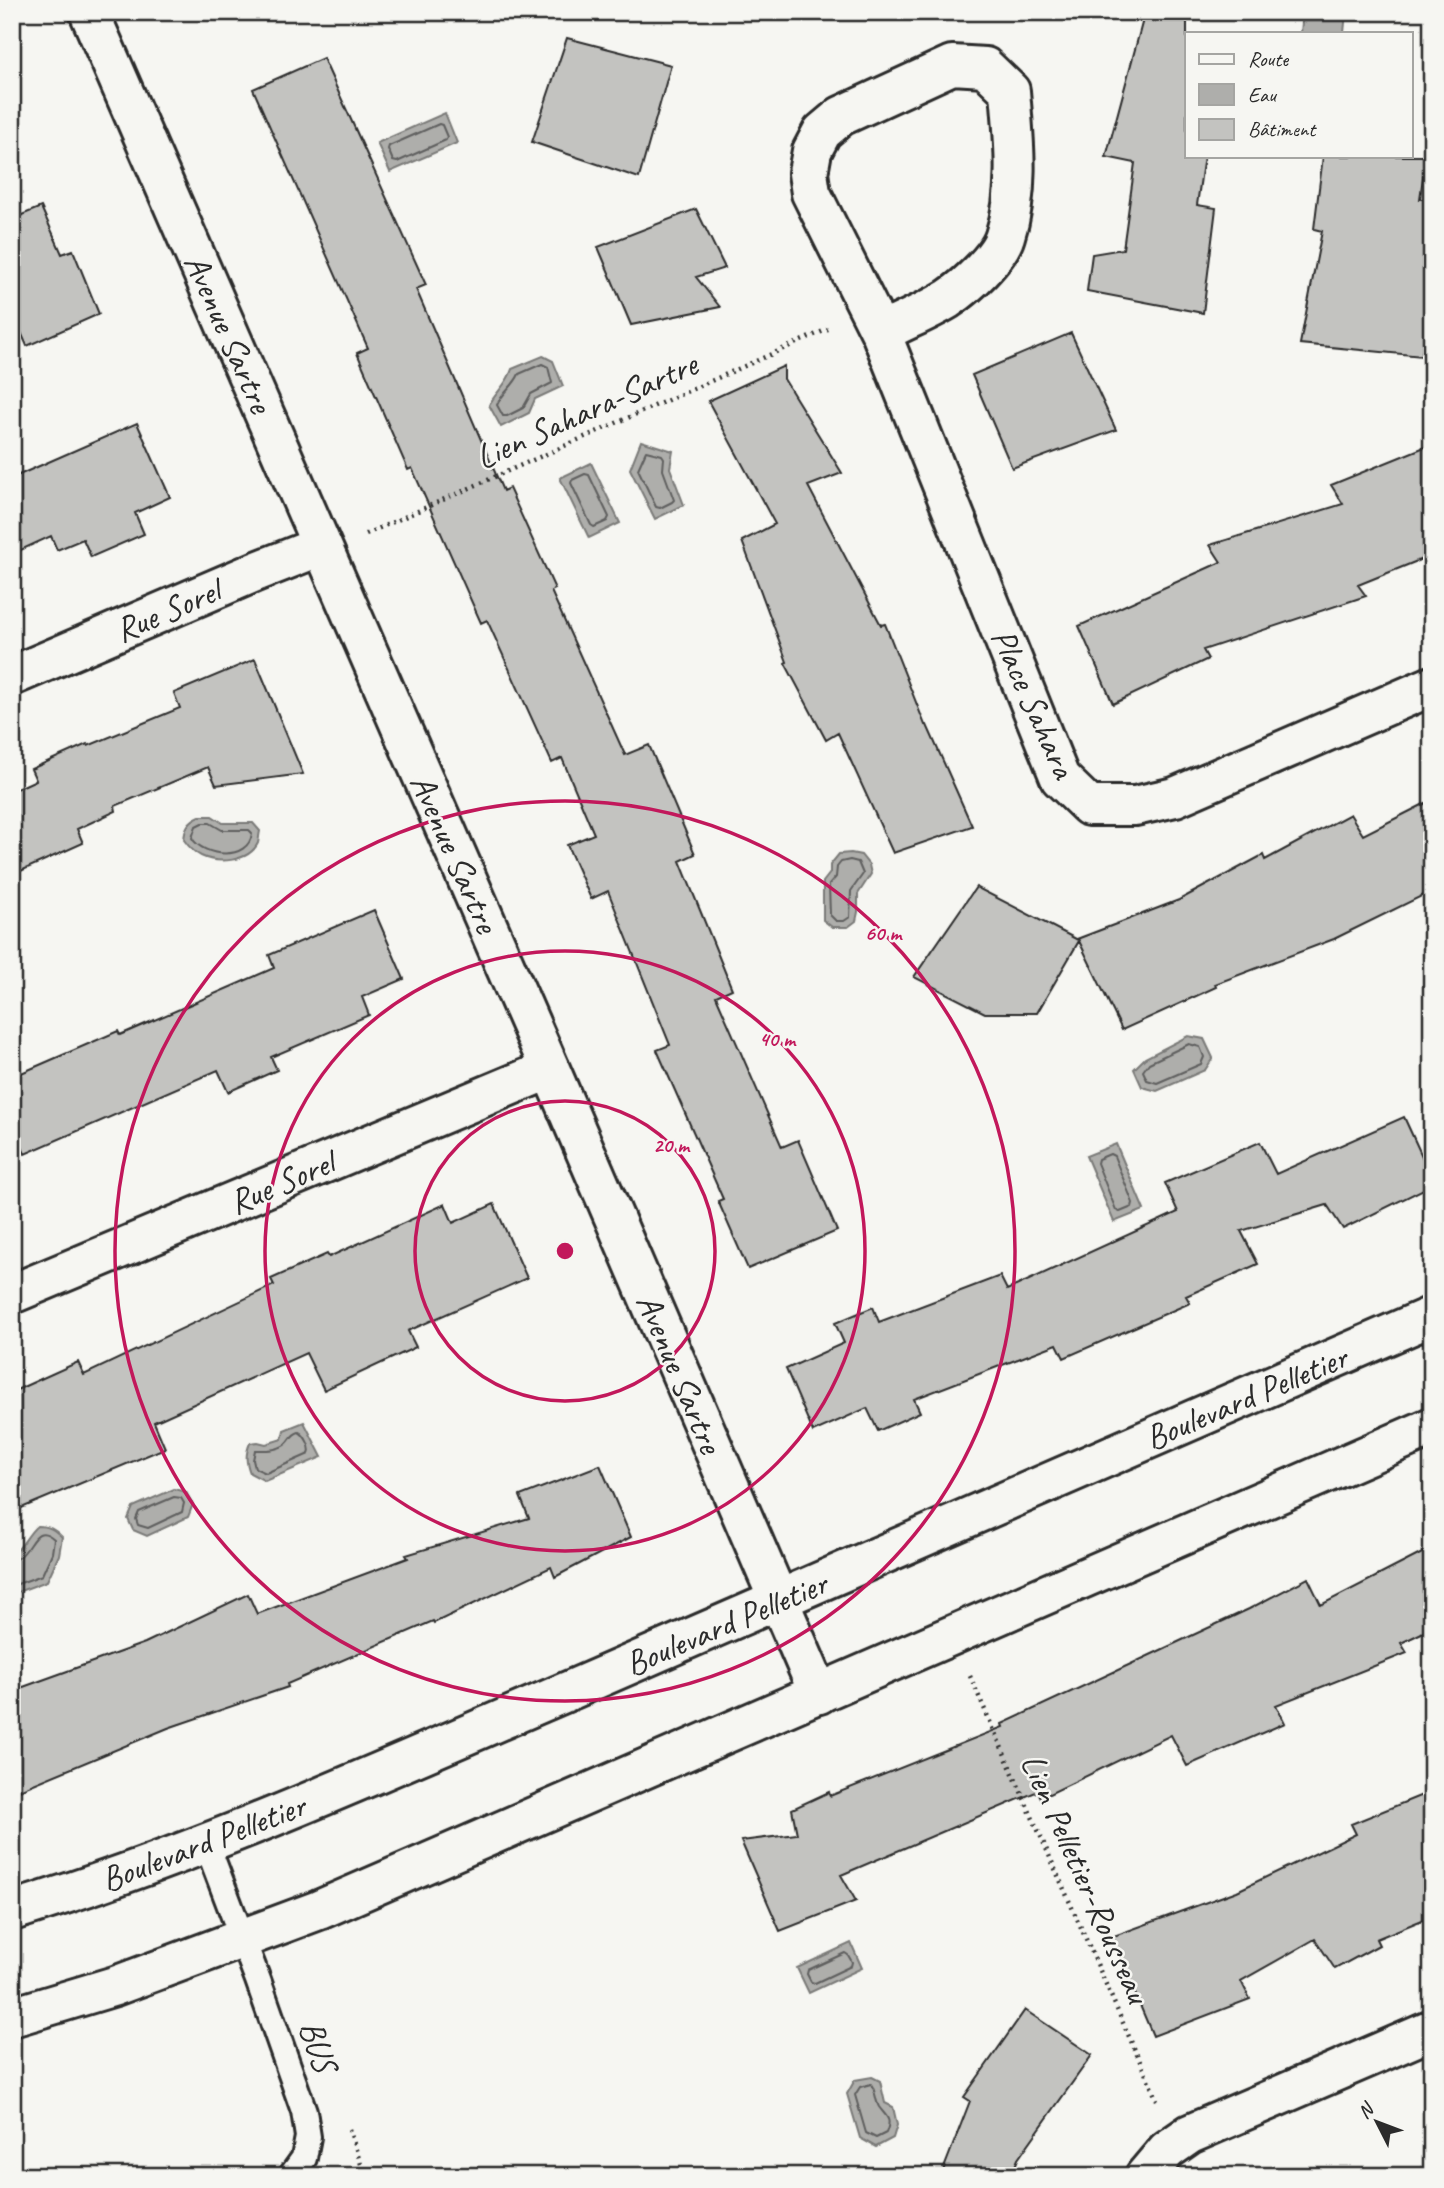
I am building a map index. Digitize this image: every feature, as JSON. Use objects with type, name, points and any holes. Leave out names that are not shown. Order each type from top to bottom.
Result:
[{"type":"street","name":"Avenue Sartre","points":[[89,12],[550,1069],[818,1694]]},
{"type":"street","name":"Place Sahara","points":[[875,322],[948,299],[980,273],[1005,238],[1014,188],[1014,137],[1010,91],[985,67],[952,65],[841,116],[822,132],[811,151],[808,173],[811,193],[875,322],[1060,778],[1089,806],[1135,806],[1175,797],[1432,686]]},
{"type":"street","name":"Rue Sorel","points":[[12,676],[321,546]]},
{"type":"street","name":"Rue Sorel","points":[[12,1294],[550,1069]]},
{"type":"street","name":"Boulevard Pelletier","points":[[12,1911],[78,1891],[207,1844],[778,1601],[1432,1316]]},
{"type":"street","points":[[12,2017],[115,1986],[319,1910],[1432,1427]]},
{"type":"street","points":[[1145,2176],[1167,2151],[1190,2134],[1432,2031]]},
{"type":"lane","name":"BUS","points":[[207,1844],[304,2111],[308,2137],[304,2158],[290,2176]]},
{"type":"path","name":"Lien Sahara-Sartre","points":[[321,546],[370,533],[875,322]]},
{"type":"path","name":"Lien Pelletier-Rousseau","points":[[965,1666],[1162,2111]]},
{"type":"water","points":[[1303,12],[1346,12],[1344,32],[1301,32]]},
{"type":"water","points":[[445,113],[457,143],[390,172],[377,143]]},
{"type":"water","points":[[543,356],[553,361],[563,386],[535,399],[529,413],[501,427],[489,405],[512,369]]},
{"type":"water","points":[[641,441],[673,451],[670,468],[684,505],[655,519],[630,469]]},
{"type":"water","points":[[591,463],[620,523],[589,538],[560,478]]},
{"type":"water","points":[[200,816],[212,816],[223,823],[253,823],[260,831],[258,843],[248,854],[232,860],[201,856],[184,840],[188,825]]},
{"type":"water","points":[[839,854],[861,855],[869,865],[871,874],[858,894],[856,921],[848,927],[832,927],[823,920],[823,882],[830,873],[830,865]]},
{"type":"water","points":[[1188,1036],[1204,1039],[1213,1058],[1205,1070],[1157,1091],[1142,1087],[1134,1069],[1145,1058]]},
{"type":"water","points":[[1116,1144],[1144,1210],[1114,1222],[1086,1156]]},
{"type":"water","points":[[304,1422],[322,1457],[265,1481],[250,1473],[247,1451],[250,1443],[266,1444],[282,1439],[284,1430]]},
{"type":"water","points":[[174,1489],[186,1492],[193,1504],[188,1517],[147,1536],[133,1530],[128,1519],[133,1507]]},
{"type":"water","points":[[37,1526],[51,1528],[62,1537],[59,1555],[47,1581],[12,1594],[12,1554]]},
{"type":"water","points":[[851,1943],[862,1968],[809,1993],[797,1968]]},
{"type":"water","points":[[872,2077],[880,2081],[885,2103],[893,2107],[897,2125],[893,2138],[876,2147],[860,2138],[847,2094],[855,2080]]},
{"type":"building","points":[[1145,12],[1187,12],[1185,158],[1204,158],[1197,205],[1216,208],[1203,313],[1087,291],[1092,254],[1123,249],[1135,163],[1106,157]]},
{"type":"building","points":[[567,38],[671,65],[639,178],[532,142]]},
{"type":"building","points":[[323,58],[426,285],[416,289],[503,491],[509,488],[555,589],[551,591],[625,755],[649,745],[695,854],[680,861],[732,989],[716,996],[782,1147],[798,1140],[837,1231],[748,1269],[718,1201],[723,1199],[657,1050],[670,1045],[608,891],[591,899],[567,845],[594,834],[562,758],[552,763],[487,620],[481,623],[412,468],[408,470],[357,353],[368,348],[253,89]]},
{"type":"building","points":[[1426,156],[1420,199],[1432,199],[1432,294],[1422,356],[1300,344],[1322,231],[1314,229],[1323,158]]},
{"type":"building","points":[[41,207],[62,254],[73,250],[99,314],[27,346],[12,312],[12,219]]},
{"type":"building","points":[[696,209],[725,268],[696,277],[720,307],[631,325],[598,247]]},
{"type":"building","points":[[1071,333],[1116,430],[1012,468],[972,375]]},
{"type":"building","points":[[784,366],[784,379],[842,473],[808,486],[881,625],[885,624],[925,725],[972,826],[893,853],[838,733],[826,740],[785,663],[787,662],[742,541],[775,524],[708,401]]},
{"type":"building","points":[[137,423],[170,497],[135,513],[144,534],[91,557],[83,539],[57,550],[51,536],[12,554],[12,478]]},
{"type":"building","points":[[1432,444],[1432,555],[1358,585],[1366,596],[1203,650],[1208,659],[1113,704],[1079,626],[1221,562],[1210,545],[1343,504],[1331,485]]},
{"type":"building","points":[[255,659],[303,774],[216,785],[208,767],[115,806],[116,811],[77,829],[83,843],[12,875],[12,791],[36,780],[31,769],[180,708],[174,693]]},
{"type":"building","points":[[1432,800],[1432,891],[1334,939],[1215,984],[1216,987],[1122,1030],[1079,941],[1037,1013],[985,1013],[914,977],[976,887],[1078,940],[1179,900],[1263,855],[1265,860],[1350,814],[1363,835]]},
{"type":"building","points":[[374,910],[404,979],[362,997],[369,1015],[271,1057],[277,1070],[228,1092],[218,1070],[25,1154],[12,1125],[12,1077],[118,1031],[120,1035],[274,968],[269,955]]},
{"type":"building","points":[[1404,1117],[1432,1178],[1432,1185],[1343,1229],[1327,1205],[1241,1231],[1258,1264],[1186,1296],[1190,1303],[1064,1358],[1057,1344],[914,1399],[920,1412],[878,1431],[867,1408],[813,1432],[786,1369],[844,1343],[835,1323],[873,1307],[879,1322],[1000,1276],[1007,1290],[1178,1212],[1165,1183],[1260,1142],[1276,1174]]},
{"type":"building","points":[[445,1204],[453,1223],[494,1204],[527,1278],[408,1331],[416,1347],[324,1390],[306,1353],[154,1422],[165,1448],[12,1512],[12,1392],[78,1362],[84,1375],[274,1285],[271,1279],[327,1254],[329,1257]]},
{"type":"building","points":[[600,1465],[631,1537],[555,1577],[551,1567],[434,1623],[433,1621],[287,1684],[288,1687],[168,1728],[12,1793],[12,1691],[145,1643],[248,1594],[257,1614],[408,1558],[406,1555],[529,1518],[520,1496]]},
{"type":"building","points":[[1432,1548],[1432,1628],[1401,1643],[1407,1653],[1276,1705],[1285,1723],[1187,1766],[1171,1735],[1041,1798],[1038,1791],[841,1875],[856,1901],[780,1931],[741,1841],[797,1834],[792,1809],[829,1792],[830,1796],[1003,1727],[1002,1724],[1249,1609],[1308,1578],[1321,1605]]},
{"type":"building","points":[[1432,1791],[1432,1916],[1376,1939],[1379,1945],[1335,1969],[1315,1939],[1241,1981],[1250,1999],[1153,2036],[1111,1937],[1237,1891],[1356,1834],[1351,1824]]},
{"type":"building","points":[[1025,2010],[1092,2055],[1018,2159],[1011,2176],[941,2176],[970,2101],[964,2097]]}]
